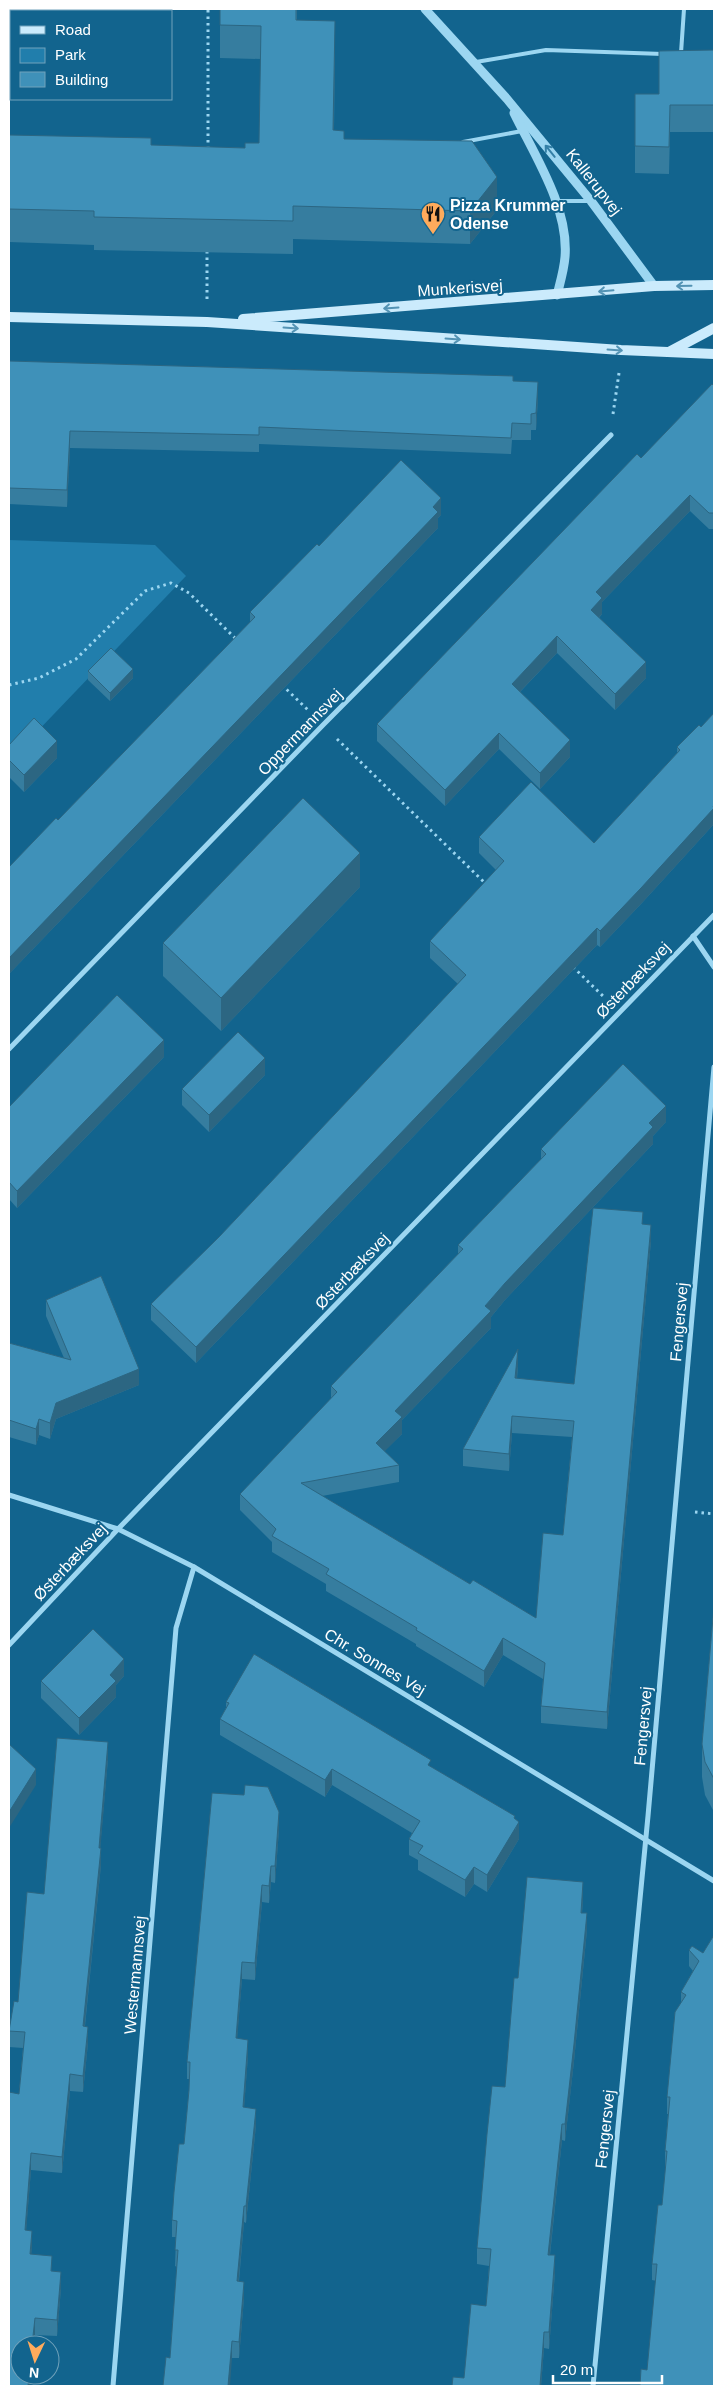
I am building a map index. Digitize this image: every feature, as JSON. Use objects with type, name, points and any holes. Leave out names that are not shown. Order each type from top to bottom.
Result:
[{"type":"main road","name":"Munkerisvej","points":[[207,322],[654,286],[714,285]]},
{"type":"main road","name":"Munkerisvej","points":[[9,317],[207,322],[622,350],[714,354]]},
{"type":"main road","points":[[668,352],[714,328]]},
{"type":"street","name":"Kallerupvej","points":[[425,9],[507,99],[591,201],[654,286]]},
{"type":"street","name":"Kallerupvej","points":[[507,99],[556,201],[564,227],[565,257],[557,295]]},
{"type":"street","name":"Oppermannsvej","points":[[9,1049],[323,726],[611,435]]},
{"type":"street","name":"Østerbæksvej","points":[[9,1645],[118,1529],[714,915]]},
{"type":"street","points":[[693,936],[714,967]]},
{"type":"street","name":"Fengersvej","points":[[593,2386],[712,1114],[714,1067]]},
{"type":"street","name":"Chr. Sonnes Vej","points":[[9,1495],[118,1529],[194,1568],[714,1881]]},
{"type":"street","name":"Westermannsvej","points":[[113,2386],[176,1628],[194,1568]]},
{"type":"lane","points":[[474,62],[546,50],[681,54],[684,9]]},
{"type":"lane","points":[[456,143],[522,131]]},
{"type":"lane","points":[[556,201],[591,201]]},
{"type":"path","points":[[208,9],[208,156]]},
{"type":"path","points":[[207,322],[208,244]]},
{"type":"path","points":[[611,435],[622,350]]},
{"type":"path","points":[[9,685],[39,678],[76,659],[146,591],[171,583],[190,593],[239,642]]},
{"type":"path","points":[[281,684],[494,892]]},
{"type":"path","points":[[571,965],[619,1012]]},
{"type":"green space","points":[[9,540],[155,545],[186,576],[9,761]]},
{"type":"building","points":[[220,9],[296,9],[296,20],[335,21],[333,130],[344,131],[344,139],[472,141],[497,177],[470,211],[293,206],[293,221],[94,217],[94,211],[9,209],[9,135],[151,138],[151,145],[245,148],[245,143],[259,143],[261,26],[220,25]]},
{"type":"building","points":[[714,50],[714,105],[670,105],[669,147],[635,146],[635,94],[659,94],[659,51]]},
{"type":"building","points":[[9,361],[513,376],[513,381],[538,382],[536,413],[531,414],[531,424],[512,423],[511,438],[259,427],[259,435],[70,431],[67,490],[9,488]]},
{"type":"building","points":[[712,384],[714,386],[714,513],[709,513],[690,495],[596,592],[602,598],[591,610],[646,662],[615,694],[557,636],[512,684],[570,740],[540,773],[499,733],[445,790],[377,724],[637,454],[641,458]]},
{"type":"building","points":[[401,460],[441,498],[433,507],[438,512],[9,958],[9,867],[56,818],[58,820],[255,617],[250,612],[317,544],[319,546]]},
{"type":"building","points":[[111,648],[133,669],[110,693],[88,671]]},
{"type":"building","points":[[714,713],[714,808],[600,931],[597,928],[196,1347],[151,1304],[219,1237],[466,975],[430,941],[504,861],[479,837],[531,782],[594,843],[680,750],[677,747],[699,725],[701,727]]},
{"type":"building","points":[[34,718],[57,741],[24,775],[9,760],[9,745]]},
{"type":"building","points":[[303,798],[360,853],[221,998],[163,943]]},
{"type":"building","points":[[117,995],[164,1040],[17,1191],[9,1182],[9,1107]]},
{"type":"building","points":[[238,1032],[265,1058],[209,1115],[182,1089]]},
{"type":"building","points":[[623,1064],[666,1106],[649,1123],[653,1127],[485,1306],[491,1311],[395,1411],[402,1417],[376,1443],[399,1465],[301,1483],[470,1584],[473,1580],[536,1618],[543,1533],[563,1535],[574,1421],[512,1416],[509,1454],[463,1449],[518,1349],[515,1378],[574,1384],[593,1208],[643,1212],[642,1224],[651,1225],[607,1712],[541,1706],[545,1663],[503,1638],[484,1671],[416,1630],[417,1628],[326,1574],[329,1569],[272,1536],[276,1529],[240,1494],[337,1392],[331,1386],[463,1249],[458,1245],[546,1154],[541,1149]]},
{"type":"building","points":[[101,1276],[139,1369],[56,1403],[50,1423],[39,1419],[36,1429],[9,1420],[9,1343],[71,1360],[46,1300]]},
{"type":"building","points":[[714,1606],[714,1779],[705,1762],[702,1744]]},
{"type":"building","points":[[93,1629],[124,1659],[110,1675],[116,1681],[79,1718],[41,1681]]},
{"type":"building","points":[[254,1654],[431,1760],[428,1765],[515,1816],[514,1818],[519,1822],[487,1875],[474,1867],[465,1880],[418,1853],[423,1846],[409,1839],[420,1821],[332,1769],[325,1780],[220,1719],[229,1703],[226,1702]]},
{"type":"building","points":[[57,1738],[108,1742],[99,1848],[101,1848],[83,2026],[88,2027],[83,2076],[70,2074],[62,2157],[31,2153],[25,2230],[32,2231],[30,2254],[52,2256],[51,2271],[61,2272],[57,2320],[35,2318],[33,2335],[10,2335],[10,2385],[28,2385],[9,2386],[9,2092],[19,2094],[25,2032],[9,2031],[14,2001],[18,2002],[27,1892],[44,1894]]},
{"type":"building","points":[[9,1744],[36,1769],[9,1812]]},
{"type":"building","points":[[245,1785],[268,1787],[279,1812],[275,1866],[271,1866],[269,1886],[262,1885],[255,1963],[242,1962],[236,2038],[248,2040],[243,2107],[256,2109],[237,2281],[244,2282],[239,2342],[232,2341],[228,2386],[163,2386],[166,2357],[170,2358],[178,2250],[175,2250],[177,2221],[172,2220],[174,2192],[179,2144],[184,2144],[189,2090],[190,2062],[187,2062],[212,1793],[244,1795]]},
{"type":"building","points":[[527,1877],[583,1882],[581,1913],[587,1913],[565,2124],[562,2124],[548,2255],[555,2255],[549,2332],[544,2332],[540,2386],[452,2386],[453,2377],[464,2378],[471,2304],[486,2306],[491,2249],[477,2248],[487,2134],[492,2086],[505,2087],[514,1978],[518,1978]]},
{"type":"building","points":[[714,1935],[714,2386],[640,2386],[641,2369],[647,2370],[657,2264],[652,2264],[658,2205],[662,2205],[667,2151],[665,2151],[670,2097],[667,2097],[675,2012],[686,1995],[681,1992],[699,1961],[689,1950],[692,1946],[703,1953]]},
{"type":"place","name":"Pizza Krummer Odense","points":[[433,235]]}]
